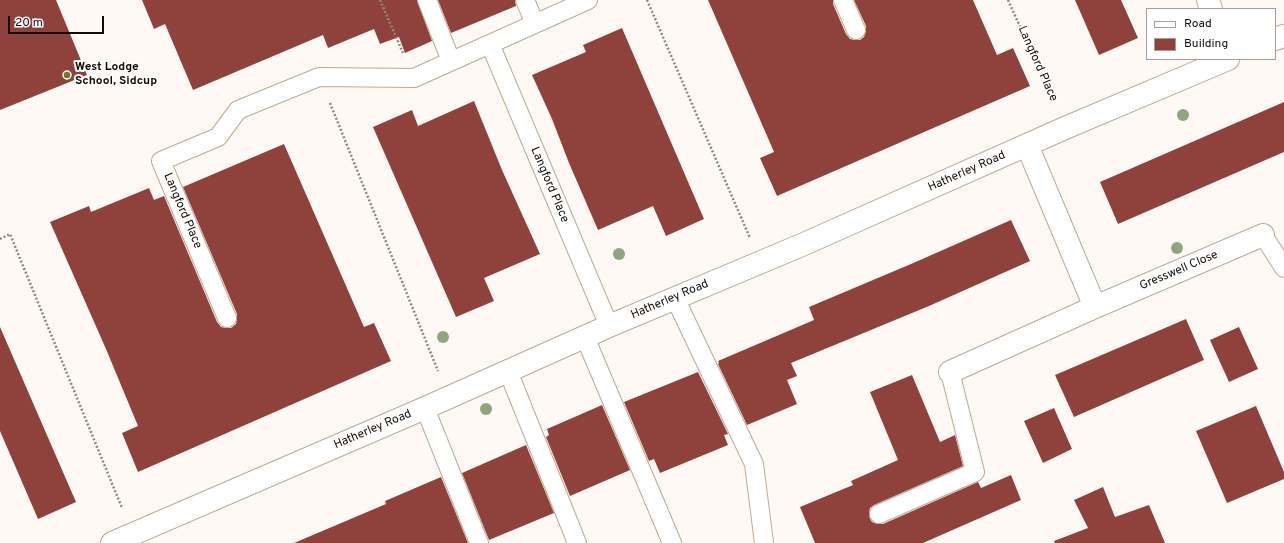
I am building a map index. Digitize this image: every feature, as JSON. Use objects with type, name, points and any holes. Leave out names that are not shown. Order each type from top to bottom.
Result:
[{"type":"street","name":"Hatherley Road","points":[[112,543],[425,408],[609,326],[1027,146],[1065,128],[1226,60]]},
{"type":"street","points":[[1027,146],[1095,307]]},
{"type":"street","name":"Gresswell Close","points":[[950,372],[1095,307],[1263,235]]},
{"type":"lane","points":[[426,0],[452,61]]},
{"type":"lane","points":[[525,0],[535,24]]},
{"type":"lane","name":"Langford Place","points":[[227,318],[161,161],[218,137],[238,110],[319,77],[414,78],[588,0]]},
{"type":"lane","points":[[843,0],[856,30]]},
{"type":"lane","name":"Langford Place","points":[[490,44],[609,326]]},
{"type":"lane","points":[[1263,235],[1284,268]]},
{"type":"lane","points":[[675,298],[754,464],[764,543]]},
{"type":"lane","points":[[585,337],[672,543]]},
{"type":"lane","points":[[508,371],[577,543]]},
{"type":"lane","points":[[879,514],[975,472],[950,372]]},
{"type":"lane","points":[[425,408],[479,543]]},
{"type":"path","points":[[380,0],[414,78]]},
{"type":"path","points":[[647,0],[760,262]]},
{"type":"path","name":"Langford Place","points":[[1008,0],[1065,128]]},
{"type":"path","points":[[319,77],[449,397]]},
{"type":"path","points":[[0,239],[10,234],[133,534]]},
{"type":"building","points":[[0,0],[56,0],[87,75],[0,110]]},
{"type":"building","points":[[142,0],[417,0],[432,41],[405,53],[399,37],[380,44],[374,29],[328,48],[323,35],[193,90],[165,24],[154,29]]},
{"type":"building","points":[[438,0],[515,0],[516,6],[451,33]]},
{"type":"building","points":[[708,0],[833,0],[833,4],[846,34],[850,39],[860,40],[864,37],[866,26],[854,0],[973,0],[997,55],[1013,48],[1030,86],[777,196],[760,158],[774,152]]},
{"type":"building","points":[[1075,0],[1121,0],[1138,38],[1099,55]]},
{"type":"building","points":[[622,28],[704,219],[666,236],[653,206],[598,230],[532,75],[586,52],[583,45]]},
{"type":"building","points":[[474,101],[502,170],[540,254],[484,278],[494,301],[456,317],[373,127],[412,110],[418,126]]},
{"type":"building","points":[[1284,102],[1284,152],[1118,224],[1100,182]]},
{"type":"building","points":[[284,144],[364,327],[374,323],[391,361],[138,472],[122,433],[138,426],[50,222],[89,206],[91,212],[149,188],[154,200],[164,196],[217,322],[221,327],[231,328],[236,324],[237,314],[183,187]]},
{"type":"building","points":[[1011,220],[1030,261],[929,306],[791,363],[797,376],[787,380],[797,404],[747,425],[718,364],[718,361],[814,320],[809,307]]},
{"type":"building","points":[[1186,319],[1204,360],[1074,417],[1055,375]]},
{"type":"building","points":[[0,327],[76,502],[38,519],[0,431]]},
{"type":"building","points":[[1239,327],[1258,369],[1229,382],[1210,340]]},
{"type":"building","points":[[698,372],[728,434],[724,435],[728,445],[660,473],[654,459],[649,461],[624,402]]},
{"type":"building","points":[[912,375],[940,442],[955,435],[963,466],[874,505],[870,508],[869,513],[872,522],[883,524],[978,482],[981,488],[1011,475],[1021,500],[923,543],[815,543],[800,507],[853,485],[851,481],[898,460],[870,392]]},
{"type":"building","points":[[602,405],[630,470],[570,496],[546,437],[549,435],[547,429]]},
{"type":"building","points":[[1256,406],[1284,472],[1284,479],[1227,503],[1196,431]]},
{"type":"building","points":[[1054,408],[1072,449],[1043,463],[1024,421]]},
{"type":"building","points":[[526,445],[554,513],[489,540],[462,473]]},
{"type":"building","points":[[441,477],[468,543],[294,543],[386,504],[385,501]]},
{"type":"building","points":[[1103,487],[1115,517],[1149,505],[1165,543],[1055,543],[1054,541],[1088,528],[1074,500]]},
{"type":"place","name":"West Lodge School, Sidcup","points":[[67,75]]}]
